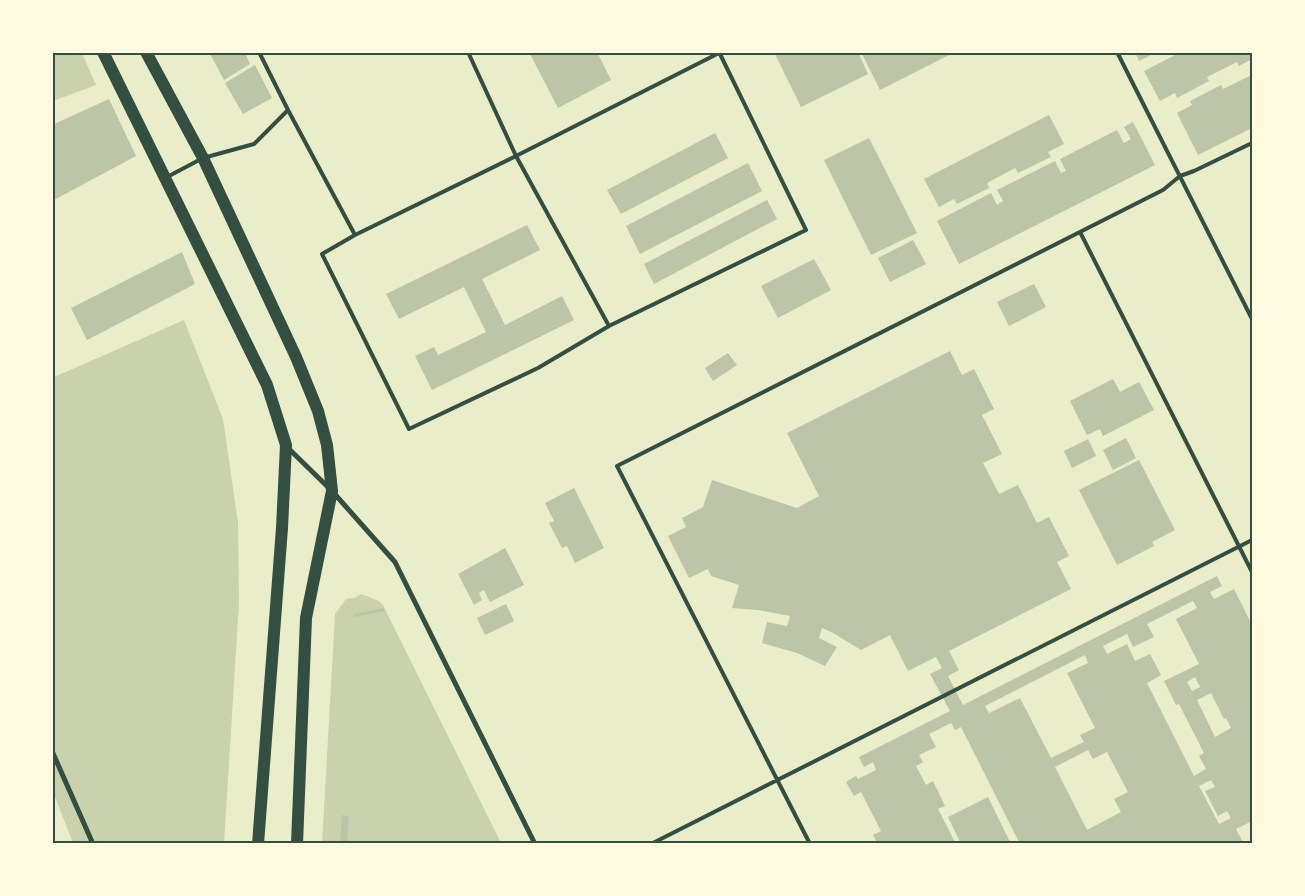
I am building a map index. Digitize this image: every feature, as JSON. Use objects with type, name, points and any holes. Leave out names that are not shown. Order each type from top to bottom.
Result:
[{"type":"main road","points":[[103,52],[267,385],[286,445],[282,528],[258,844]]},
{"type":"main road","points":[[146,52],[204,158],[296,357],[318,411],[327,446],[332,491],[306,618],[297,844]]},
{"type":"street","points":[[286,445],[332,491],[395,562],[535,844]]},
{"type":"street","points":[[52,751],[93,844]]},
{"type":"lane","points":[[260,52],[288,110],[355,235]]},
{"type":"lane","points":[[468,52],[516,156],[609,326]]},
{"type":"lane","points":[[1117,52],[1252,319]]},
{"type":"lane","points":[[720,53],[806,230],[609,326],[538,368],[410,429],[322,254],[355,235],[516,156],[720,53]]},
{"type":"lane","points":[[165,178],[204,158],[254,144],[288,110]]},
{"type":"lane","points":[[810,844],[618,466],[1163,190],[1180,176],[1252,143]]},
{"type":"lane","points":[[1080,232],[1252,572]]},
{"type":"lane","points":[[651,844],[1252,540]]},
{"type":"green space","points":[[53,52],[82,53],[96,85],[53,101]]},
{"type":"green space","points":[[184,320],[223,419],[238,523],[239,602],[224,843],[73,843],[53,792],[52,378]]},
{"type":"green space","points":[[361,594],[379,601],[383,605],[501,843],[322,844],[335,614],[346,599],[354,598]]},
{"type":"building","points":[[209,52],[245,52],[250,64],[224,80]]},
{"type":"building","points":[[529,52],[597,52],[611,80],[558,108]]},
{"type":"building","points":[[774,52],[858,52],[868,74],[801,107]]},
{"type":"building","points":[[861,52],[955,52],[880,90]]},
{"type":"building","points":[[1135,52],[1157,52],[1139,61]]},
{"type":"building","points":[[1181,52],[1252,52],[1252,59],[1239,66],[1237,62],[1207,77],[1209,81],[1177,98],[1175,93],[1160,101],[1144,71]]},
{"type":"building","points":[[255,65],[272,98],[243,114],[225,83]]},
{"type":"building","points":[[1252,75],[1252,128],[1198,155],[1177,113],[1192,105],[1190,101],[1221,85],[1223,89]]},
{"type":"building","points":[[109,99],[136,156],[52,201],[52,125]]},
{"type":"building","points":[[1049,115],[1064,144],[1048,152],[1051,157],[1018,173],[1015,168],[987,183],[989,188],[957,204],[954,199],[939,207],[924,179]]},
{"type":"building","points":[[1133,122],[1155,165],[959,264],[937,221],[991,193],[997,205],[1003,201],[997,190],[1055,161],[1061,173],[1066,171],[1060,159],[1117,130],[1124,143],[1131,139],[1124,127]]},
{"type":"building","points":[[715,133],[728,158],[621,214],[607,190]]},
{"type":"building","points":[[869,138],[917,233],[871,255],[824,160]]},
{"type":"building","points":[[748,163],[762,191],[640,254],[626,226]]},
{"type":"building","points":[[767,200],[777,219],[654,284],[644,264]]},
{"type":"building","points":[[527,225],[540,250],[482,279],[505,325],[562,296],[574,320],[432,390],[415,356],[434,347],[438,355],[486,332],[464,287],[399,319],[386,294]]},
{"type":"building","points":[[913,240],[926,264],[890,282],[878,258]]},
{"type":"building","points":[[182,252],[195,284],[87,340],[71,308]]},
{"type":"building","points":[[814,259],[831,290],[778,318],[761,286]]},
{"type":"building","points":[[1034,284],[1046,307],[1009,326],[997,302]]},
{"type":"building","points":[[950,351],[962,375],[974,369],[994,409],[982,415],[1002,454],[983,463],[999,494],[1018,485],[1037,523],[1049,517],[1069,556],[1057,562],[1071,589],[949,651],[959,670],[948,676],[963,705],[1217,576],[1222,586],[1210,592],[1214,599],[1234,589],[1252,625],[1252,821],[1236,829],[1244,844],[1154,844],[1153,842],[1150,844],[1111,844],[1110,842],[1106,844],[1020,844],[961,727],[955,730],[951,723],[929,734],[936,747],[919,755],[923,762],[916,766],[926,785],[933,781],[945,806],[938,809],[956,844],[878,844],[873,835],[881,831],[861,792],[854,796],[846,782],[856,776],[858,779],[876,770],[873,762],[864,767],[859,757],[950,711],[930,674],[942,668],[936,657],[908,671],[890,635],[861,650],[822,628],[819,638],[837,647],[825,666],[797,653],[762,643],[767,622],[787,626],[790,616],[758,610],[732,608],[739,585],[711,576],[708,569],[689,578],[668,536],[686,527],[682,518],[703,507],[712,480],[797,508],[819,496],[787,433]],"holes":[[[1193,601],[1197,608],[1176,619],[1199,664],[1164,681],[1176,705],[1179,704],[1204,753],[1199,756],[1206,769],[1194,776],[1147,683],[1161,675],[1150,654],[1135,661],[1127,644],[1107,654],[1103,646],[1127,634],[1133,647],[1154,637],[1147,624]],[[1085,655],[1088,663],[1067,673],[1095,728],[1080,735],[1084,742],[1051,758],[1020,698],[989,713],[985,706]],[[1195,677],[1200,687],[1192,691],[1187,682]],[[1211,693],[1224,719],[1226,718],[1231,728],[1215,737],[1197,700]],[[1088,750],[1093,759],[1107,752],[1128,792],[1114,799],[1121,812],[1087,830],[1055,767]],[[1211,780],[1215,787],[1205,791],[1218,816],[1227,811],[1231,818],[1219,824],[1199,786]]]},
{"type":"building","points":[[728,353],[737,365],[713,381],[705,368]]},
{"type":"building","points":[[1113,379],[1120,392],[1139,382],[1154,410],[1103,436],[1100,429],[1087,435],[1070,401]]},
{"type":"building","points":[[1126,438],[1136,458],[1113,470],[1103,450]]},
{"type":"building","points":[[1088,439],[1096,456],[1072,468],[1064,451]]},
{"type":"building","points":[[1139,460],[1175,530],[1152,542],[1154,546],[1117,565],[1079,490]]},
{"type":"building","points":[[574,488],[604,548],[575,563],[567,546],[562,548],[549,523],[554,521],[545,503]]},
{"type":"building","points":[[505,548],[524,585],[490,602],[484,590],[479,593],[482,600],[474,605],[458,574]]},
{"type":"building","points":[[506,604],[514,621],[485,635],[477,618]]},
{"type":"building","points":[[384,608],[385,611],[354,617],[354,614]]},
{"type":"building","points":[[988,797],[1011,844],[961,844],[948,817]]},
{"type":"building","points":[[342,815],[349,816],[347,844],[340,844]]}]
